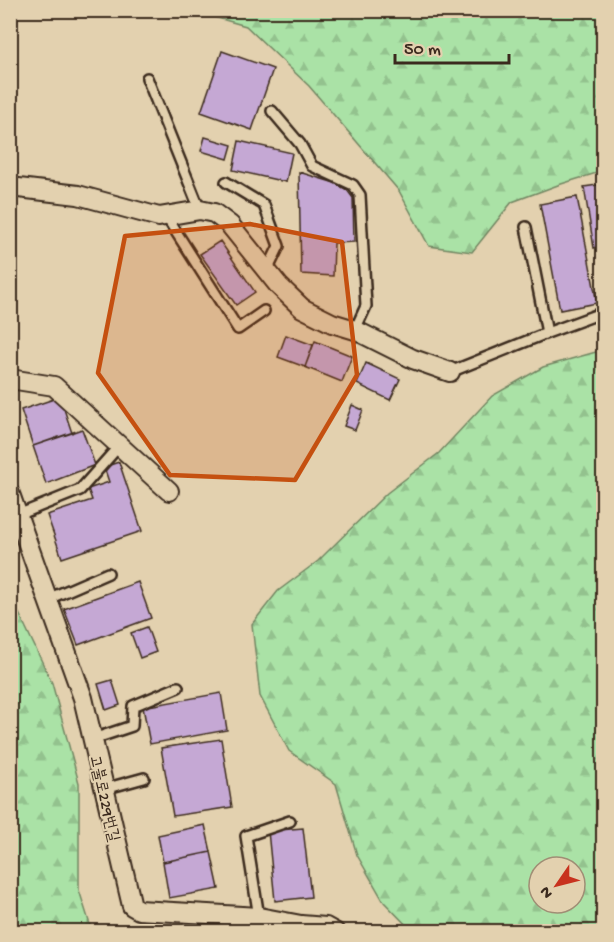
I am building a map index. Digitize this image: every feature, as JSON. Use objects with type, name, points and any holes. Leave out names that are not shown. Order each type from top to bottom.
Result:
[{"type":"street","points":[[10,187],[78,195],[159,218],[200,210],[214,213],[230,225],[279,286],[302,308],[332,323],[355,330],[413,359],[450,372]]},
{"type":"street","points":[[10,379],[54,386],[169,491]]},
{"type":"street","name":"고불로229번길","points":[[10,494],[83,698],[132,906],[139,910],[258,917],[326,927],[335,932]]},
{"type":"lane","points":[[147,78],[200,210]]},
{"type":"lane","points":[[272,111],[300,144],[312,166],[352,185],[360,195],[366,306],[355,330]]},
{"type":"lane","points":[[226,182],[264,205],[279,246],[267,271]]},
{"type":"lane","points":[[166,216],[238,329],[264,311]]},
{"type":"lane","points":[[525,226],[546,333]]},
{"type":"lane","points":[[450,372],[603,312]]},
{"type":"lane","points":[[18,515],[80,490],[119,446]]},
{"type":"lane","points":[[48,599],[108,573]]},
{"type":"lane","points":[[93,739],[132,726],[133,706],[178,687]]},
{"type":"lane","points":[[104,789],[144,778]]},
{"type":"lane","points":[[258,917],[246,836],[290,821]]},
{"type":"highlighted area","points":[[250,224],[342,242],[357,375],[295,480],[170,475],[98,373],[125,236]]},
{"type":"green space","points":[[193,11],[603,11],[603,171],[512,202],[472,252],[429,246],[399,191],[309,86],[246,26]]},
{"type":"green space","points":[[603,350],[603,931],[412,931],[384,902],[357,855],[336,784],[289,751],[260,696],[252,624],[278,591],[318,561],[387,493],[439,453],[492,396],[543,367]]},
{"type":"green space","points":[[11,604],[16,607],[52,683],[79,783],[79,890],[92,931],[11,931]]},
{"type":"building","points":[[222,51],[273,69],[252,130],[201,112]]},
{"type":"building","points":[[205,137],[232,145],[228,159],[201,151]]},
{"type":"building","points":[[239,141],[292,153],[286,182],[233,170]]},
{"type":"building","points":[[299,172],[335,183],[347,190],[353,198],[354,242],[334,243],[333,276],[301,274]]},
{"type":"building","points":[[604,184],[604,246],[594,248],[584,187]]},
{"type":"building","points":[[577,197],[597,303],[560,310],[540,204]]},
{"type":"building","points":[[220,241],[255,292],[236,305],[200,254]]},
{"type":"building","points":[[286,335],[313,345],[305,367],[278,357]]},
{"type":"building","points":[[315,341],[352,356],[342,382],[305,367]]},
{"type":"building","points":[[366,363],[400,379],[390,400],[357,384]]},
{"type":"building","points":[[60,397],[72,433],[33,446],[21,410]]},
{"type":"building","points":[[352,405],[363,410],[355,430],[344,426]]},
{"type":"building","points":[[82,429],[95,465],[46,484],[33,446]]},
{"type":"building","points":[[119,462],[142,531],[62,558],[47,515],[92,500],[88,489],[109,482],[104,467]]},
{"type":"building","points":[[138,582],[151,618],[78,645],[64,609]]},
{"type":"building","points":[[147,627],[156,652],[140,658],[131,633]]},
{"type":"building","points":[[112,680],[120,705],[106,710],[98,684]]},
{"type":"building","points":[[221,693],[227,730],[150,744],[143,707]]},
{"type":"building","points":[[221,739],[232,807],[173,816],[161,748]]},
{"type":"building","points":[[205,825],[211,852],[163,862],[158,835]]},
{"type":"building","points":[[303,828],[311,897],[275,901],[268,831]]},
{"type":"building","points":[[211,852],[219,889],[169,898],[163,862]]}]
